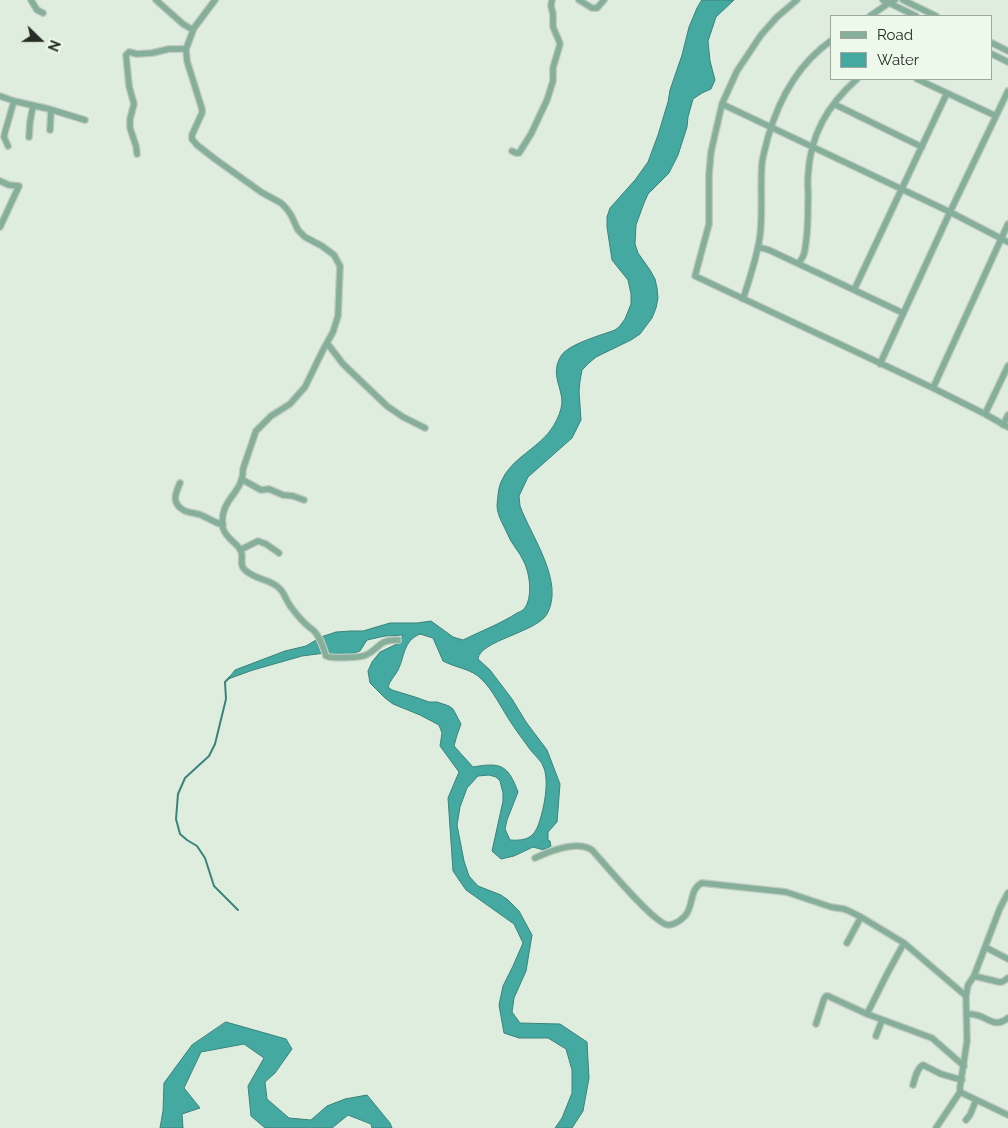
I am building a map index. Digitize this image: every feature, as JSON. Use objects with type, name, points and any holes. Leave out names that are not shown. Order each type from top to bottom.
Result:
[{"type":"street","points":[[31,0],[37,10],[43,13]]},
{"type":"street","points":[[156,0],[183,24],[193,30]]},
{"type":"street","points":[[215,0],[193,30],[186,50],[187,61],[202,109],[192,139],[214,159],[261,192],[281,203],[291,214],[294,224],[305,237],[334,254],[338,260],[340,273],[338,316],[333,332],[305,387],[290,404],[271,416],[256,431],[244,469],[243,480],[225,507],[223,516],[224,532],[240,550],[242,554],[241,566],[283,592],[291,607],[318,636],[326,656],[333,658],[364,656],[387,640],[398,640]]},
{"type":"street","points":[[512,151],[518,153],[528,139],[544,107],[553,82],[553,68],[560,41],[553,27],[552,0]]},
{"type":"street","points":[[579,0],[592,8],[597,8],[604,0]]},
{"type":"street","points":[[797,0],[777,17],[761,35],[737,71],[722,104],[711,152],[709,224],[695,276],[932,388],[1006,426],[1008,415]]},
{"type":"street","points":[[871,15],[886,2],[895,0]]},
{"type":"street","points":[[903,0],[934,15]]},
{"type":"street","points":[[886,2],[914,15]]},
{"type":"street","points":[[743,299],[758,247],[762,212],[762,163],[771,128],[780,103],[791,84],[804,65],[830,41]]},
{"type":"street","points":[[993,44],[1008,51]]},
{"type":"street","points":[[138,154],[130,128],[134,104],[129,86],[126,56],[130,52],[137,54],[169,49],[186,50]]},
{"type":"street","points":[[993,54],[1008,62]]},
{"type":"street","points":[[799,264],[804,253],[807,231],[808,177],[810,159],[817,132],[826,113],[846,89],[857,80]]},
{"type":"street","points":[[919,80],[996,116]]},
{"type":"street","points":[[880,364],[1008,91]]},
{"type":"street","points":[[854,290],[947,93]]},
{"type":"street","points":[[0,96],[14,102],[85,120]]},
{"type":"street","points":[[8,146],[4,137],[14,102]]},
{"type":"street","points":[[722,104],[950,212],[1008,242]]},
{"type":"street","points":[[834,104],[922,147]]},
{"type":"street","points":[[29,137],[33,106]]},
{"type":"street","points":[[50,130],[51,110]]},
{"type":"street","points":[[0,181],[9,185],[20,186],[0,227]]},
{"type":"street","points":[[932,388],[1008,224]]},
{"type":"street","points":[[758,247],[769,250],[903,313]]},
{"type":"street","points":[[327,344],[343,364],[387,406],[403,417],[426,428]]},
{"type":"street","points":[[985,414],[1008,366]]},
{"type":"street","points":[[243,480],[262,490],[270,490],[304,500]]},
{"type":"street","points":[[180,483],[175,499],[180,508],[186,512],[199,514],[223,525]]},
{"type":"street","points":[[240,550],[258,541],[266,544],[279,554]]},
{"type":"street","points":[[535,858],[555,849],[586,846],[592,850],[639,902],[660,922],[668,925],[677,923],[684,917],[688,912],[694,890],[702,883],[786,892],[831,907],[844,908],[861,916],[904,943],[966,996]]},
{"type":"street","points":[[936,1128],[960,1092],[967,1041],[966,996],[968,985],[974,976],[984,947],[1008,893]]},
{"type":"street","points":[[847,943],[861,916]]},
{"type":"street","points":[[868,1014],[904,943]]},
{"type":"street","points":[[984,947],[1008,959]]},
{"type":"street","points":[[974,976],[1002,982],[1008,978]]},
{"type":"street","points":[[816,1024],[826,996],[834,998],[882,1020],[932,1038],[964,1066]]},
{"type":"street","points":[[967,1014],[996,1022],[1004,1021],[1008,1018]]},
{"type":"street","points":[[876,1036],[882,1020]]},
{"type":"street","points":[[912,1085],[918,1069],[923,1065],[941,1074],[962,1080]]},
{"type":"street","points":[[960,1092],[1008,1115]]},
{"type":"street","points":[[966,1120],[976,1100]]},
{"type":"water","points":[[702,0],[734,0],[716,17],[708,41],[710,61],[715,80],[711,89],[693,99],[678,155],[669,173],[648,194],[636,225],[635,244],[638,253],[655,279],[658,298],[656,308],[652,318],[640,334],[596,357],[582,370],[579,391],[581,420],[572,438],[528,477],[519,496],[520,506],[549,574],[552,588],[547,614],[532,626],[488,647],[481,653],[478,659],[490,670],[512,699],[547,750],[560,784],[557,822],[548,832],[548,840],[551,846],[544,850],[533,847],[514,856],[501,859],[492,851],[503,801],[500,781],[496,777],[489,775],[478,776],[467,788],[460,807],[457,825],[469,876],[478,886],[501,895],[508,900],[519,911],[532,935],[526,971],[514,998],[512,1012],[520,1023],[560,1024],[587,1042],[589,1078],[583,1111],[572,1128],[555,1128],[562,1118],[572,1093],[572,1070],[566,1049],[548,1038],[519,1038],[504,1033],[499,1005],[503,986],[523,943],[514,924],[466,890],[453,871],[448,798],[459,772],[440,746],[442,733],[439,725],[393,704],[370,683],[368,671],[372,662],[380,652],[399,643],[403,635],[367,640],[360,651],[348,655],[325,653],[302,656],[228,679],[235,670],[285,651],[306,646],[321,637],[336,632],[363,631],[390,623],[431,621],[453,637],[463,640],[504,621],[524,609],[530,592],[528,573],[499,516],[497,505],[500,484],[512,466],[542,440],[557,420],[562,403],[556,374],[561,356],[578,344],[615,330],[625,319],[631,304],[631,294],[628,280],[612,260],[607,217],[610,208],[648,162],[658,135],[689,27]],"holes":[[[420,634],[433,638],[443,661],[474,673],[486,684],[517,731],[542,764],[546,779],[544,802],[537,828],[529,838],[510,840],[505,829],[518,792],[507,771],[490,765],[473,767],[454,746],[461,724],[453,709],[449,706],[437,702],[429,702],[388,687],[398,670],[405,649],[410,641]]]},
{"type":"water","points":[[226,1022],[286,1039],[292,1049],[275,1073],[265,1082],[267,1099],[289,1118],[311,1120],[327,1106],[345,1099],[367,1095],[392,1128],[372,1128],[371,1124],[348,1115],[332,1128],[265,1128],[251,1116],[248,1086],[264,1058],[244,1044],[201,1052],[184,1088],[200,1108],[182,1114],[183,1128],[160,1128],[164,1083],[192,1045]]},
{"type":"waterway","points":[[230,677],[225,682],[226,699],[215,744],[209,756],[185,778],[178,794],[176,819],[180,834],[197,846],[205,858],[214,886],[238,910]]}]
